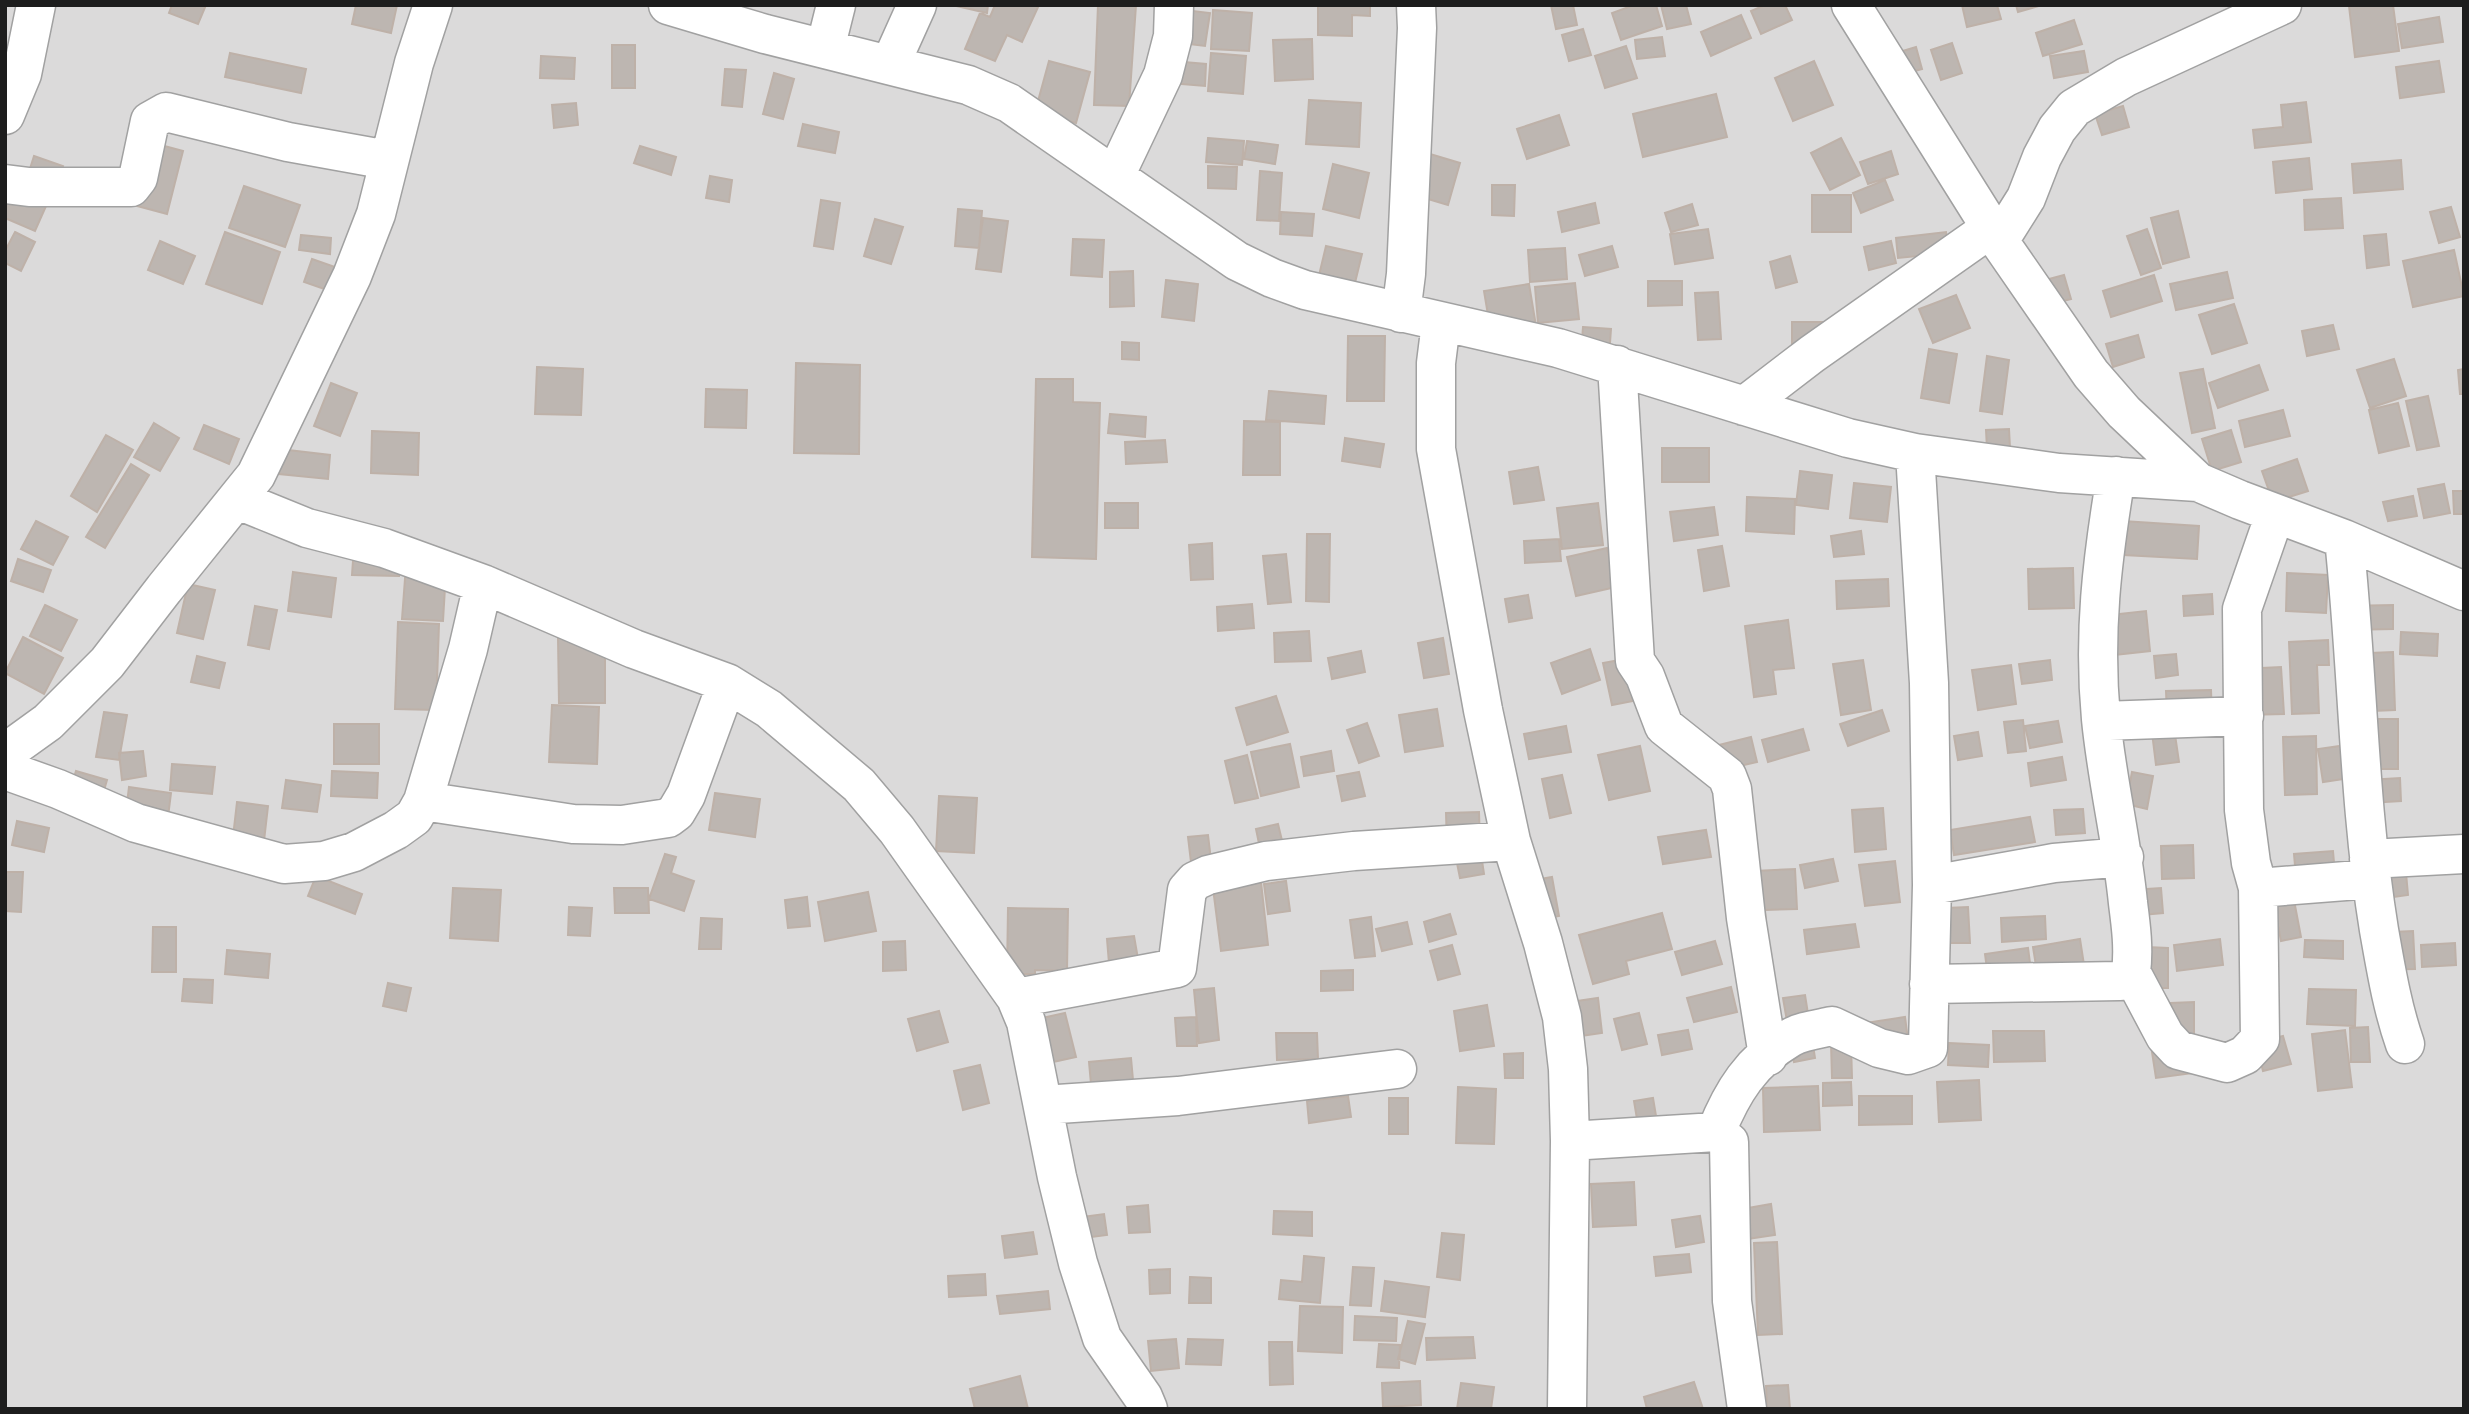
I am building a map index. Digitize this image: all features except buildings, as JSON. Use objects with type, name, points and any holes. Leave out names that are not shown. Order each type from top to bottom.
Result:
[{"type":"street","points":[[5,115],[22,74],[36,5]]},
{"type":"street","points":[[5,753],[48,722],[107,663],[256,475],[352,276],[376,214],[414,63],[433,5]]},
{"type":"street","points":[[668,5],[765,34],[968,85],[989,93],[1009,103],[1237,261],[1305,290],[1558,348],[1848,438],[1915,453],[2059,473],[2198,482],[2274,514],[2344,539],[2464,591]]},
{"type":"street","points":[[825,49],[836,5]]},
{"type":"street","points":[[890,65],[917,5]]},
{"type":"street","points":[[1115,176],[1163,75],[1173,36],[1174,5]]},
{"type":"street","points":[[1401,313],[1406,274],[1416,5]]},
{"type":"street","points":[[1851,5],[1995,234],[2091,374],[2124,412],[2198,482]]},
{"type":"street","points":[[1744,407],[1812,354],[1995,234],[2026,198],[2042,157],[2057,129],[2074,108],[2126,77],[2283,5]]},
{"type":"street","points":[[5,184],[29,187],[131,187],[136,183],[139,174],[150,121],[166,112],[288,142],[388,160]]},
{"type":"street","points":[[1441,323],[1436,363],[1436,449],[1483,710],[1511,841],[1543,943],[1562,1017],[1568,1069],[1570,1141],[1567,1409]]},
{"type":"street","points":[[1617,365],[1635,661],[1645,676],[1664,726],[1727,776],[1732,789],[1746,918],[1768,1056]]},
{"type":"street","points":[[1716,1132],[1730,1098],[1752,1069],[1791,1037],[1832,1026],[1879,1048],[1908,1055],[1928,1048],[1932,885],[1929,683],[1915,453]]},
{"type":"street","points":[[2116,477],[2101,573],[2097,646],[2102,720],[2124,857],[2133,953],[2131,972],[2165,1036],[2178,1050],[2227,1063],[2245,1055],[2260,1039],[2258,888],[2251,863],[2244,810],[2242,609],[2274,514]]},
{"type":"street","points":[[238,500],[307,528],[384,548],[483,584],[634,649],[727,683],[769,709],[859,785],[897,830],[1016,998],[1027,1023],[1078,1263],[1102,1338],[1149,1409]]},
{"type":"street","points":[[2344,539],[2352,613],[2360,757],[2370,869],[2389,992],[2405,1044]]},
{"type":"street","points":[[5,769],[136,823],[284,864],[324,861],[354,852],[396,830],[414,817],[423,802],[468,649],[483,584]]},
{"type":"street","points":[[423,802],[573,824],[622,825],[668,818],[676,812],[686,795],[727,683]]},
{"type":"street","points":[[2102,720],[2244,716]]},
{"type":"street","points":[[1016,998],[1177,968],[1188,890],[1195,881],[1208,875],[1266,861],[1511,841]]},
{"type":"street","points":[[2258,888],[2464,854]]},
{"type":"street","points":[[1932,885],[2054,863],[2124,857]]},
{"type":"street","points":[[1929,984],[2120,981],[2131,972]]},
{"type":"street","points":[[1043,1105],[1178,1096],[1397,1069]]},
{"type":"street","points":[[1570,1141],[1716,1132],[1729,1142],[1732,1301],[1747,1409]]},
{"type":"shaded area","points":[[5,5],[2464,5],[2464,1409],[5,1409]]}]
